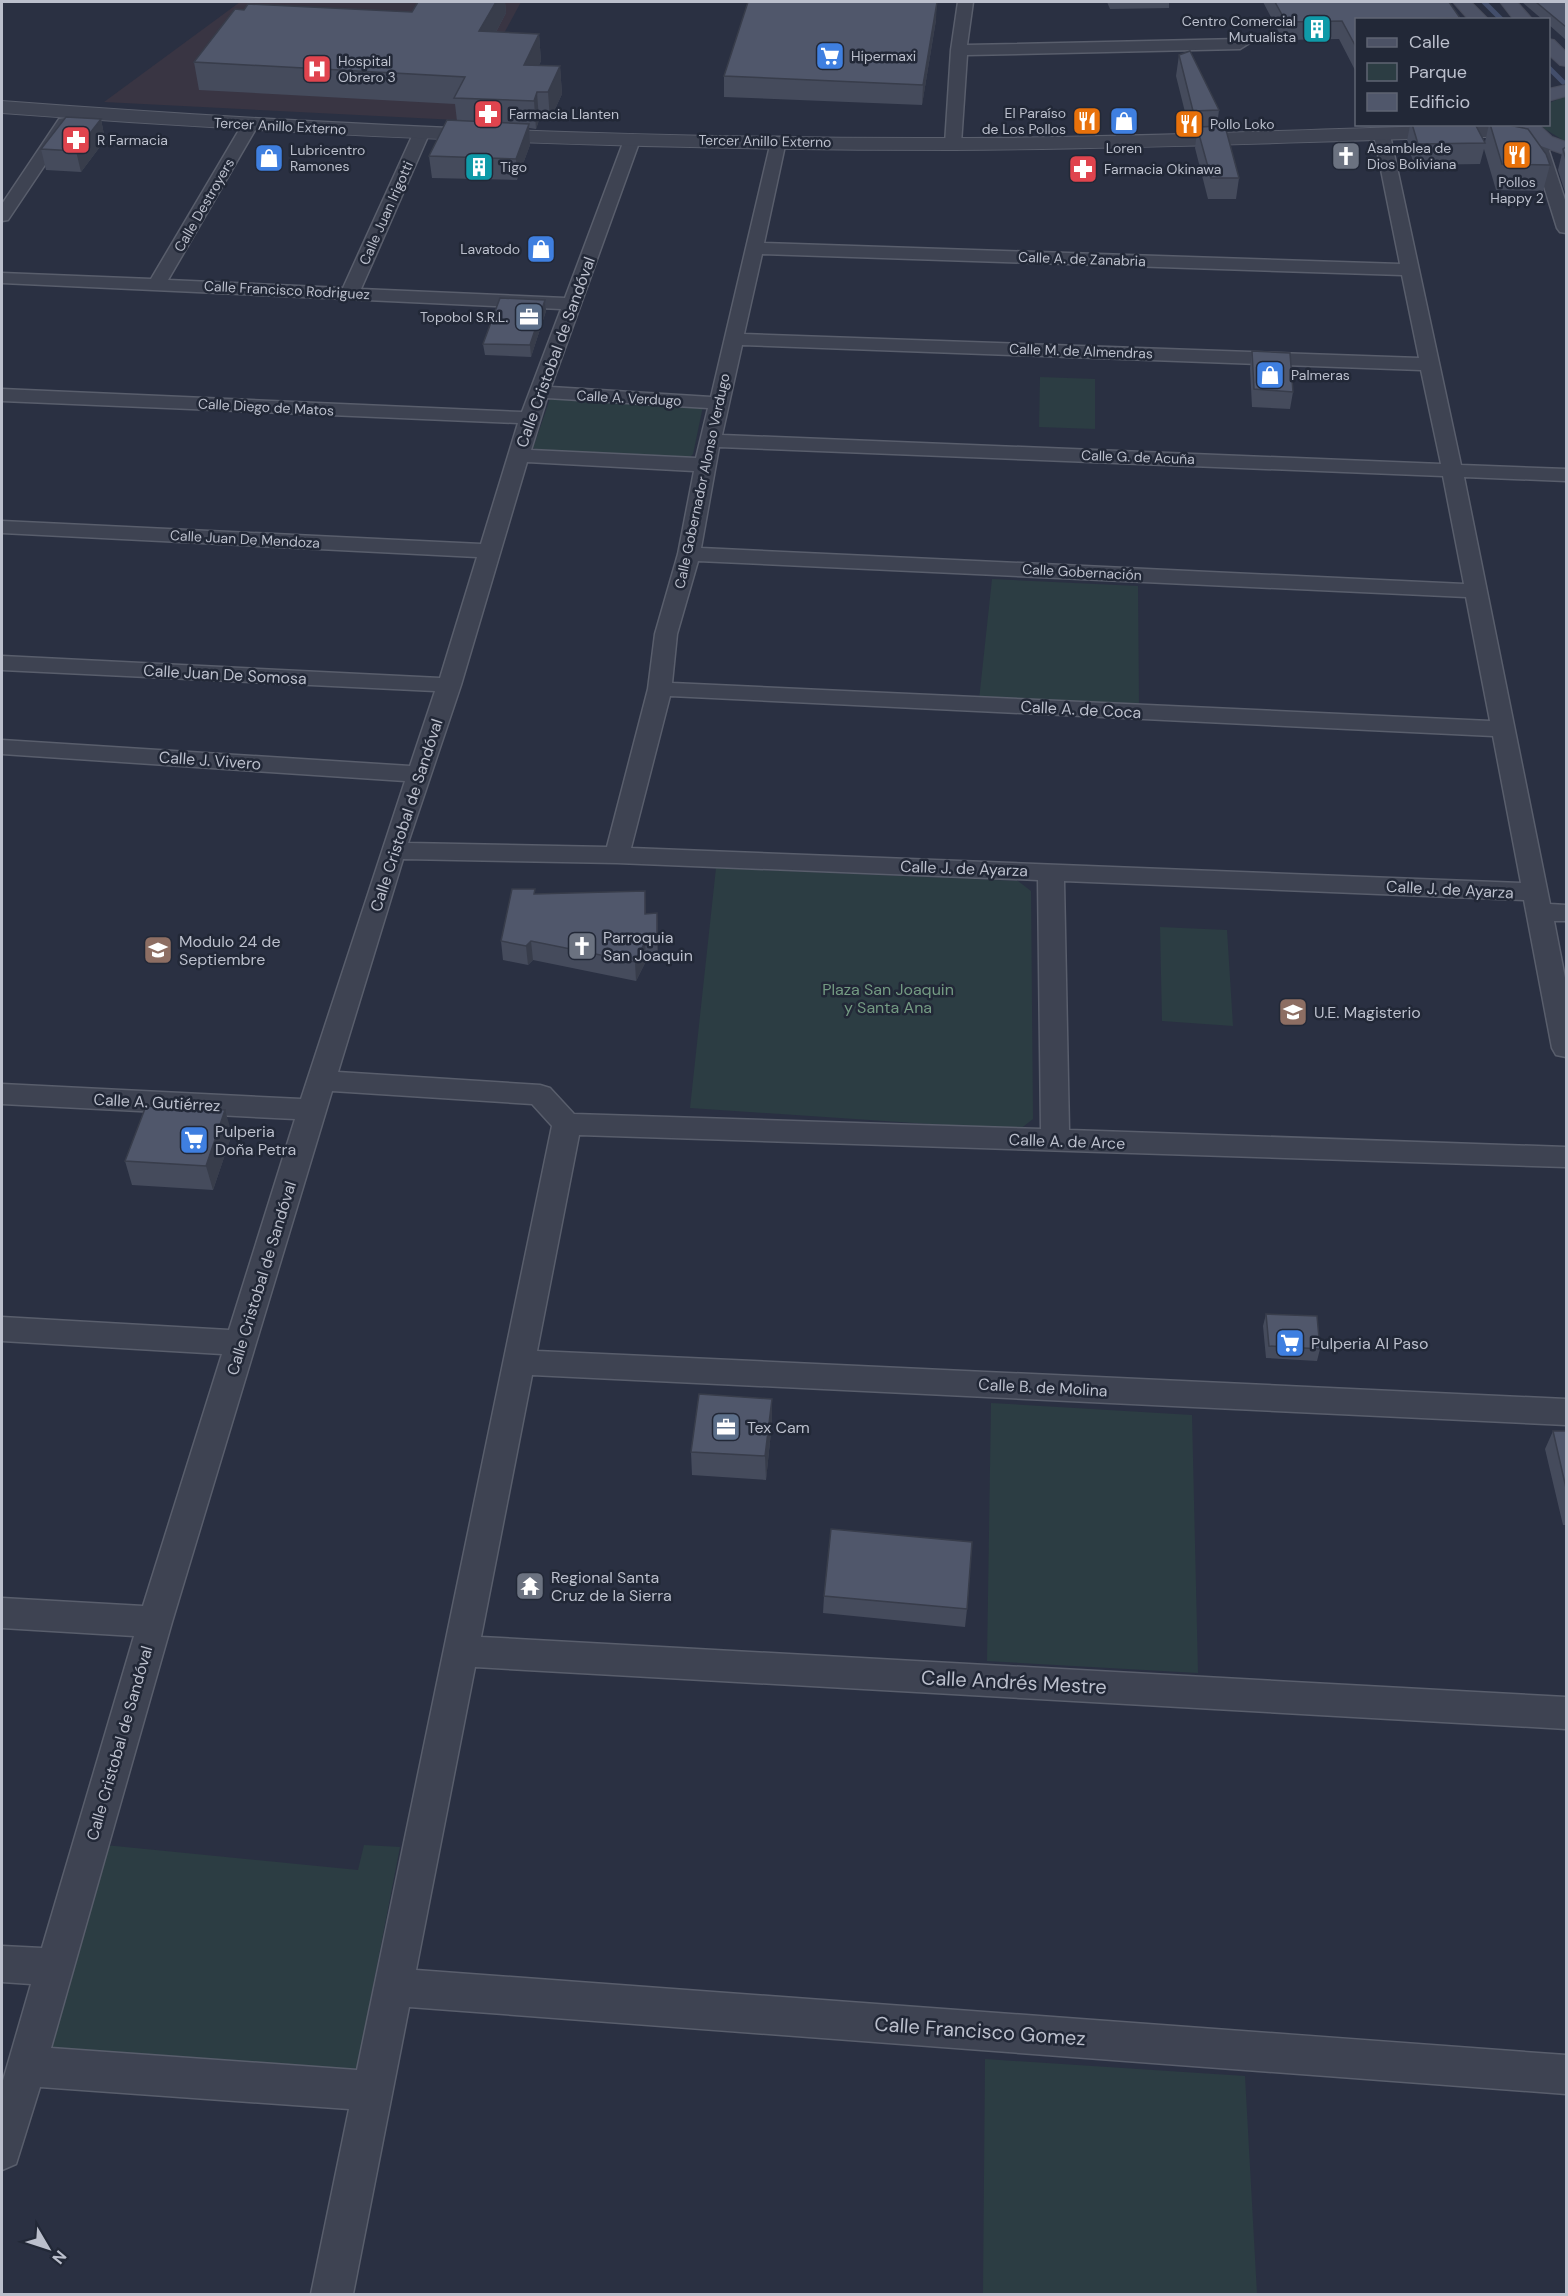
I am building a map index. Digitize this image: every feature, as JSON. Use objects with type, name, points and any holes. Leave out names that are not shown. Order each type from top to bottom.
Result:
[{"type":"main road","points":[[1461,2],[1478,18]]},
{"type":"main road","points":[[1508,2],[1522,18]]},
{"type":"main road","points":[[1550,46],[1566,61]]},
{"type":"main road","points":[[1550,95],[1566,92]]},
{"type":"main road","points":[[1534,132],[1566,149]]},
{"type":"street","points":[[953,144],[959,50],[965,2]]},
{"type":"street","points":[[959,50],[1240,44]]},
{"type":"street","name":"Tercer Anillo Externo","points":[[2,107],[250,125],[421,134],[632,140],[953,144],[1192,141],[1534,132]]},
{"type":"street","points":[[2,216],[72,113]]},
{"type":"street","name":"Calle Destroyers","points":[[157,284],[250,125]]},
{"type":"street","points":[[1534,132],[1566,228]]},
{"type":"street","name":"Calle Juan Irigotti","points":[[350,293],[421,134]]},
{"type":"street","points":[[1382,135],[1452,469],[1566,1048]]},
{"type":"street","name":"Calle Cristobal de Sandóval","points":[[2,2150],[53,1967],[155,1622],[393,850],[449,685],[534,405],[632,140]]},
{"type":"street","name":"Calle Gobernador Alonso Verdugo","points":[[617,855],[660,689],[666,634],[689,554],[710,441],[778,141]]},
{"type":"street","name":"Calle A. de Zanabria","points":[[754,248],[1410,270]]},
{"type":"street","name":"Calle Francisco Rodriguez","points":[[2,278],[573,304]]},
{"type":"street","name":"Calle M. de Almendras","points":[[733,339],[1429,364]]},
{"type":"street","name":"Calle Diego de Matos","points":[[2,395],[534,405]]},
{"type":"street","name":"Calle A. Verdugo","points":[[534,405],[719,403]]},
{"type":"street","name":"Calle G. de Acuña","points":[[710,441],[1566,475]]},
{"type":"street","points":[[518,455],[705,465]]},
{"type":"street","name":"Calle Juan De Mendoza","points":[[2,527],[488,551]]},
{"type":"street","name":"Calle Gobernación","points":[[689,554],[1475,591]]},
{"type":"street","name":"Calle Juan De Somosa","points":[[2,663],[449,685]]},
{"type":"street","name":"Calle A. de Coca","points":[[660,689],[1503,729]]},
{"type":"street","name":"Calle J. Vivero","points":[[2,747],[420,774]]},
{"type":"street","name":"Calle J. de Ayarza","points":[[393,850],[617,855],[1051,871],[1538,902],[1566,913]]},
{"type":"street","points":[[1051,871],[1056,1140]]},
{"type":"street","points":[[322,1081],[540,1095],[567,1124],[332,2295]]},
{"type":"street","name":"Calle A. Gutiérrez","points":[[2,1094],[312,1110]]},
{"type":"street","name":"Calle A. de Arce","points":[[567,1124],[1566,1157]]},
{"type":"street","points":[[2,1329],[242,1343]]},
{"type":"street","name":"Calle B. de Molina","points":[[519,1362],[1566,1412]]},
{"type":"street","points":[[2,1613],[155,1622]]},
{"type":"street","name":"Calle Andrés Mestre","points":[[461,1651],[1566,1713]]},
{"type":"street","points":[[2,1964],[53,1967]]},
{"type":"street","name":"Calle Francisco Gomez","points":[[393,1987],[1566,2075]]},
{"type":"street","points":[[26,2066],[373,2091]]},
{"type":"shaded area","name":"Hospital Obrero 3","points":[[240,2],[521,2],[457,120],[104,102]]},
{"type":"green space","points":[[1566,96],[1566,142],[1542,126],[1550,126],[1550,103]]},
{"type":"green space","points":[[1040,377],[1095,379],[1095,429],[1039,427]]},
{"type":"green space","points":[[551,396],[703,406],[693,454],[689,458],[539,451],[533,448]]},
{"type":"green space","points":[[992,579],[1138,586],[1139,707],[979,700]]},
{"type":"green space","name":"Plaza San Joaquin y Santa Ana","points":[[716,868],[1018,881],[1031,891],[1033,1119],[1019,1130],[690,1108]]},
{"type":"green space","points":[[1160,927],[1227,930],[1233,1026],[1162,1021]]},
{"type":"green space","points":[[991,1403],[1192,1415],[1198,1673],[987,1661]]},
{"type":"green space","points":[[105,1845],[358,1870],[364,1845],[400,1847],[356,2074],[46,2053]]},
{"type":"green space","points":[[985,2059],[1245,2076],[1257,2294],[983,2294]]},
{"type":"building","points":[[418,2],[496,2],[479,31],[539,34],[524,65],[560,66],[548,92],[537,92],[534,101],[454,98],[465,77],[194,62],[235,9],[244,10],[248,4],[412,12]]},
{"type":"building","points":[[748,2],[937,2],[923,85],[724,76]]},
{"type":"building","name":"Centro Comercial Mutualista","points":[[1275,2],[1449,2],[1460,18],[1355,18],[1355,45],[1342,21],[1286,22]]},
{"type":"building","points":[[1536,2],[1566,2],[1566,27]]},
{"type":"building","points":[[1190,51],[1219,110],[1193,111],[1179,55]]},
{"type":"building","points":[[66,117],[101,119],[76,151],[41,149]]},
{"type":"building","points":[[447,120],[529,124],[516,159],[429,156]]},
{"type":"building","points":[[1225,126],[1239,178],[1211,178],[1197,127]]},
{"type":"building","points":[[1413,126],[1476,126],[1485,143],[1418,144]]},
{"type":"building","points":[[1491,126],[1528,129],[1546,154],[1550,165],[1502,164]]},
{"type":"building","points":[[500,298],[545,300],[530,345],[483,344]]},
{"type":"building","points":[[1252,351],[1290,353],[1293,392],[1254,389]]},
{"type":"building","name":"Parroquia San Joaquin","points":[[512,889],[535,889],[534,894],[645,891],[645,914],[657,913],[657,942],[645,942],[635,962],[531,941],[526,946],[501,941]]},
{"type":"building","points":[[146,1106],[225,1110],[206,1166],[125,1161]]},
{"type":"building","points":[[1266,1314],[1317,1316],[1320,1349],[1269,1346]]},
{"type":"building","points":[[699,1394],[772,1399],[765,1456],[691,1452]]},
{"type":"building","points":[[1553,1431],[1566,1431],[1566,1488]]},
{"type":"building","points":[[831,1529],[972,1542],[967,1609],[824,1596]]},
{"type":"waterway","points":[[1484,2],[1500,18]]},
{"type":"waterway","points":[[1550,69],[1563,82]]},
{"type":"place","name":"Centro Comercial Mutualista","points":[[1317,29]]},
{"type":"place","name":"Hipermaxi","points":[[830,56]]},
{"type":"place","name":"Hospital Obrero 3","points":[[317,69]]},
{"type":"place","name":"Farmacia Llanten","points":[[488,114]]},
{"type":"place","name":"El Paraíso de Los Pollos","points":[[1087,121]]},
{"type":"place","name":"Loren","points":[[1124,121]]},
{"type":"place","name":"Pollo Loko","points":[[1189,124]]},
{"type":"place","name":"R Farmacia","points":[[76,140]]},
{"type":"place","name":"Pollos Happy 2","points":[[1517,155]]},
{"type":"place","name":"Asamblea de Dios Boliviana","points":[[1346,156]]},
{"type":"place","name":"Lubricentro Ramones","points":[[269,158]]},
{"type":"place","name":"Tigo","points":[[479,167]]},
{"type":"place","name":"Farmacia Okinawa","points":[[1083,169]]},
{"type":"place","name":"Lavatodo","points":[[541,249]]},
{"type":"place","name":"Topobol S.R.L.","points":[[529,317]]},
{"type":"place","name":"Palmeras","points":[[1270,375]]},
{"type":"place","name":"Parroquia San Joaquin","points":[[582,946]]},
{"type":"place","name":"Modulo 24 de Septiembre","points":[[158,950]]},
{"type":"place","name":"U.E. Magisterio","points":[[1293,1012]]},
{"type":"place","name":"Pulperia Doña Petra","points":[[194,1140]]},
{"type":"place","name":"Pulperia Al Paso","points":[[1290,1343]]},
{"type":"place","name":"Tex Cam","points":[[726,1427]]},
{"type":"place","name":"Regional Santa Cruz de la Sierra","points":[[530,1586]]}]
